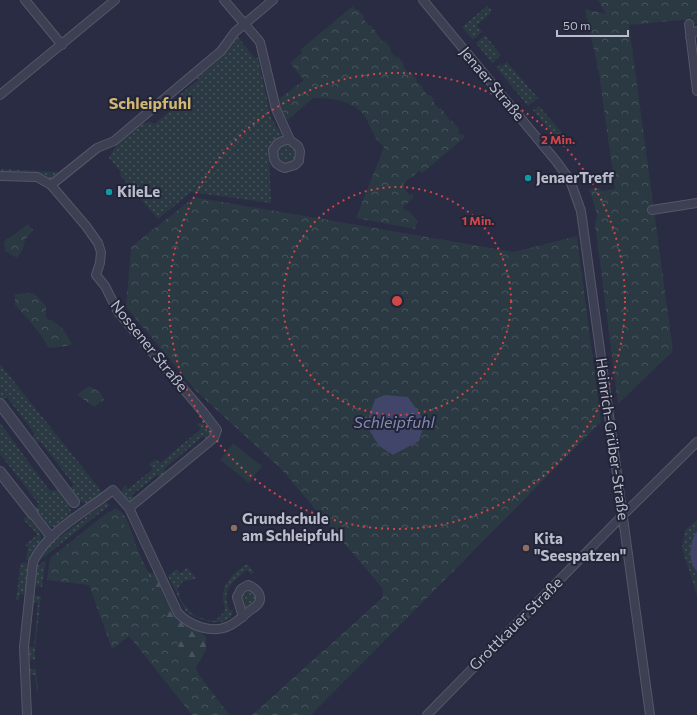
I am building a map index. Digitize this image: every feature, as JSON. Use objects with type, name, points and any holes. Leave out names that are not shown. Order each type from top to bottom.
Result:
[{"type":"street","points":[[25,0],[62,44]]},
{"type":"street","points":[[0,95],[115,0]]},
{"type":"street","points":[[224,0],[260,42],[272,97],[290,140]]},
{"type":"street","points":[[51,185],[97,148],[114,141],[221,51],[235,32],[273,0]]},
{"type":"street","name":"Jenaer Straße","points":[[423,0],[556,161],[570,180],[581,211]]},
{"type":"street","points":[[689,24],[697,90]]},
{"type":"street","points":[[690,37],[697,31]]},
{"type":"street","name":"Nossener Straße","points":[[0,176],[37,177],[45,180],[51,185],[86,226],[98,243],[101,252],[100,263],[96,275],[105,286],[118,312],[217,430],[214,438],[129,508]]},
{"type":"street","points":[[652,210],[697,203]]},
{"type":"street","name":"Heinrich-Grüber-Straße","points":[[581,211],[650,715]]},
{"type":"street","points":[[0,404],[82,513]]},
{"type":"street","name":"Grottkauer Straße","points":[[426,715],[697,442]]},
{"type":"street","points":[[0,472],[51,537]]},
{"type":"street","points":[[27,715],[24,647],[34,562],[40,550],[51,537],[113,490],[129,508],[175,607],[182,618],[194,625],[213,629],[229,626],[243,616]]},
{"type":"green space","points":[[598,0],[697,0],[697,24],[694,24],[692,19],[629,25],[673,351],[618,404],[595,224],[597,214],[589,189],[600,188],[602,191],[615,189],[599,73],[585,9],[606,14]]},
{"type":"green space","points":[[354,5],[353,7],[356,10],[358,9],[369,26],[371,25],[383,42],[385,41],[396,58],[398,56],[409,74],[411,72],[417,80],[416,82],[423,87],[422,88],[428,96],[430,95],[439,109],[441,108],[451,122],[452,121],[460,130],[458,132],[461,135],[463,134],[465,137],[422,173],[419,171],[403,184],[410,196],[412,194],[414,197],[403,207],[406,211],[408,210],[418,221],[415,229],[356,218],[384,147],[376,137],[362,112],[356,107],[342,101],[313,98],[288,120],[283,115],[279,99],[304,80],[290,63],[302,53],[300,50]]},
{"type":"green space","points":[[487,6],[491,9],[490,14],[477,25],[482,32],[473,40],[462,27]]},
{"type":"green space","points":[[485,35],[501,55],[492,63],[476,43]]},
{"type":"green space","points":[[238,37],[253,56],[258,58],[271,118],[281,133],[281,137],[269,153],[271,203],[191,192],[158,219],[119,174],[121,172],[109,158],[116,146],[143,123],[149,121],[154,124],[174,108],[171,102],[198,80],[197,78],[223,56]]},
{"type":"green space","points":[[499,62],[502,66],[507,62],[538,98],[528,106],[495,66],[497,67],[500,65]]},
{"type":"green space","points":[[539,106],[570,142],[564,147],[532,109],[534,110]]},
{"type":"green space","points":[[283,145],[291,145],[296,150],[294,161],[291,163],[283,163],[278,158],[278,150]]},
{"type":"green space","points":[[1,169],[59,172],[58,176],[51,180],[39,174],[2,173]]},
{"type":"green space","points":[[194,197],[514,252],[577,236],[601,422],[311,715],[252,715],[382,598],[383,589],[282,470],[196,391],[126,307],[131,247]]},
{"type":"green space","points":[[28,224],[33,230],[25,240],[23,249],[17,258],[5,251],[4,242]]},
{"type":"green space","points":[[34,293],[46,306],[46,318],[62,328],[72,344],[49,348],[29,320],[15,305],[15,294]]},
{"type":"green space","points":[[0,364],[103,493],[88,504],[78,501],[69,489],[74,485],[40,441],[35,444],[30,438],[35,434],[7,397],[2,400],[0,397]]},
{"type":"green space","points":[[89,386],[100,392],[104,400],[94,407],[77,395]]},
{"type":"green space","points":[[0,423],[50,491],[58,490],[67,502],[70,508],[71,516],[60,525],[56,527],[48,526],[40,518],[35,511],[38,503],[0,454]]},
{"type":"green space","points":[[197,424],[205,424],[210,428],[210,435],[207,440],[203,436],[164,469],[167,473],[161,479],[157,475],[132,495],[136,500],[131,501],[126,499],[122,492],[124,485],[128,489],[153,469],[149,464],[156,459],[160,463],[201,429]]},
{"type":"green space","points":[[233,443],[262,466],[249,483],[220,460]]},
{"type":"green space","points":[[106,502],[110,505],[39,561],[45,549],[49,545]]},
{"type":"green space","points":[[115,508],[120,510],[127,520],[144,565],[149,574],[154,572],[177,619],[206,637],[206,650],[196,668],[199,675],[229,715],[209,715],[114,511]]},
{"type":"green space","points":[[115,509],[136,546],[183,657],[199,675],[229,715],[192,715],[129,636],[112,649],[89,585],[47,580],[50,558],[107,513]]},
{"type":"green space","points":[[27,516],[34,523],[41,536],[31,560],[26,560],[28,547],[25,545],[37,535],[23,519]]},
{"type":"green space","points":[[697,520],[697,531],[694,535],[691,549],[692,564],[697,572],[697,596],[682,548],[685,530]]},
{"type":"green space","points":[[46,560],[42,587],[35,586],[37,566]]},
{"type":"green space","points":[[23,562],[30,564],[26,595],[20,594],[19,600],[15,600],[17,595],[20,564]]},
{"type":"green space","points":[[247,564],[254,572],[251,575],[247,570],[232,583],[227,592],[226,598],[230,611],[233,609],[231,616],[227,620],[220,622],[204,620],[190,614],[185,610],[168,576],[176,569],[181,573],[187,567],[196,578],[183,581],[178,588],[182,601],[191,612],[198,617],[214,621],[225,611],[223,600],[224,588],[230,578]]},
{"type":"green space","points":[[248,590],[255,595],[256,598],[251,605],[248,606],[241,601],[240,598],[245,591]]},
{"type":"green space","points":[[34,595],[41,596],[35,660],[28,659],[29,647],[34,647],[38,603],[33,602]]},
{"type":"green space","points":[[29,669],[36,669],[38,693],[35,675],[30,675]]},
{"type":"water","name":"Schleipfuhl","points":[[385,395],[408,397],[425,422],[419,441],[393,455],[379,446],[366,425],[375,399]]},
{"type":"water","points":[[697,531],[697,572],[692,565],[691,546]]},
{"type":"place","name":"JenaerTreff","points":[[528,178]]},
{"type":"place","name":"KileLe","points":[[109,192]]},
{"type":"place","name":"Grundschule am Schleipfuhl","points":[[234,528]]},
{"type":"place","name":"Kita \"Seespatzen\"","points":[[526,548]]},
{"type":"district","name":"Schleipfuhl","points":[[150,103]]}]
